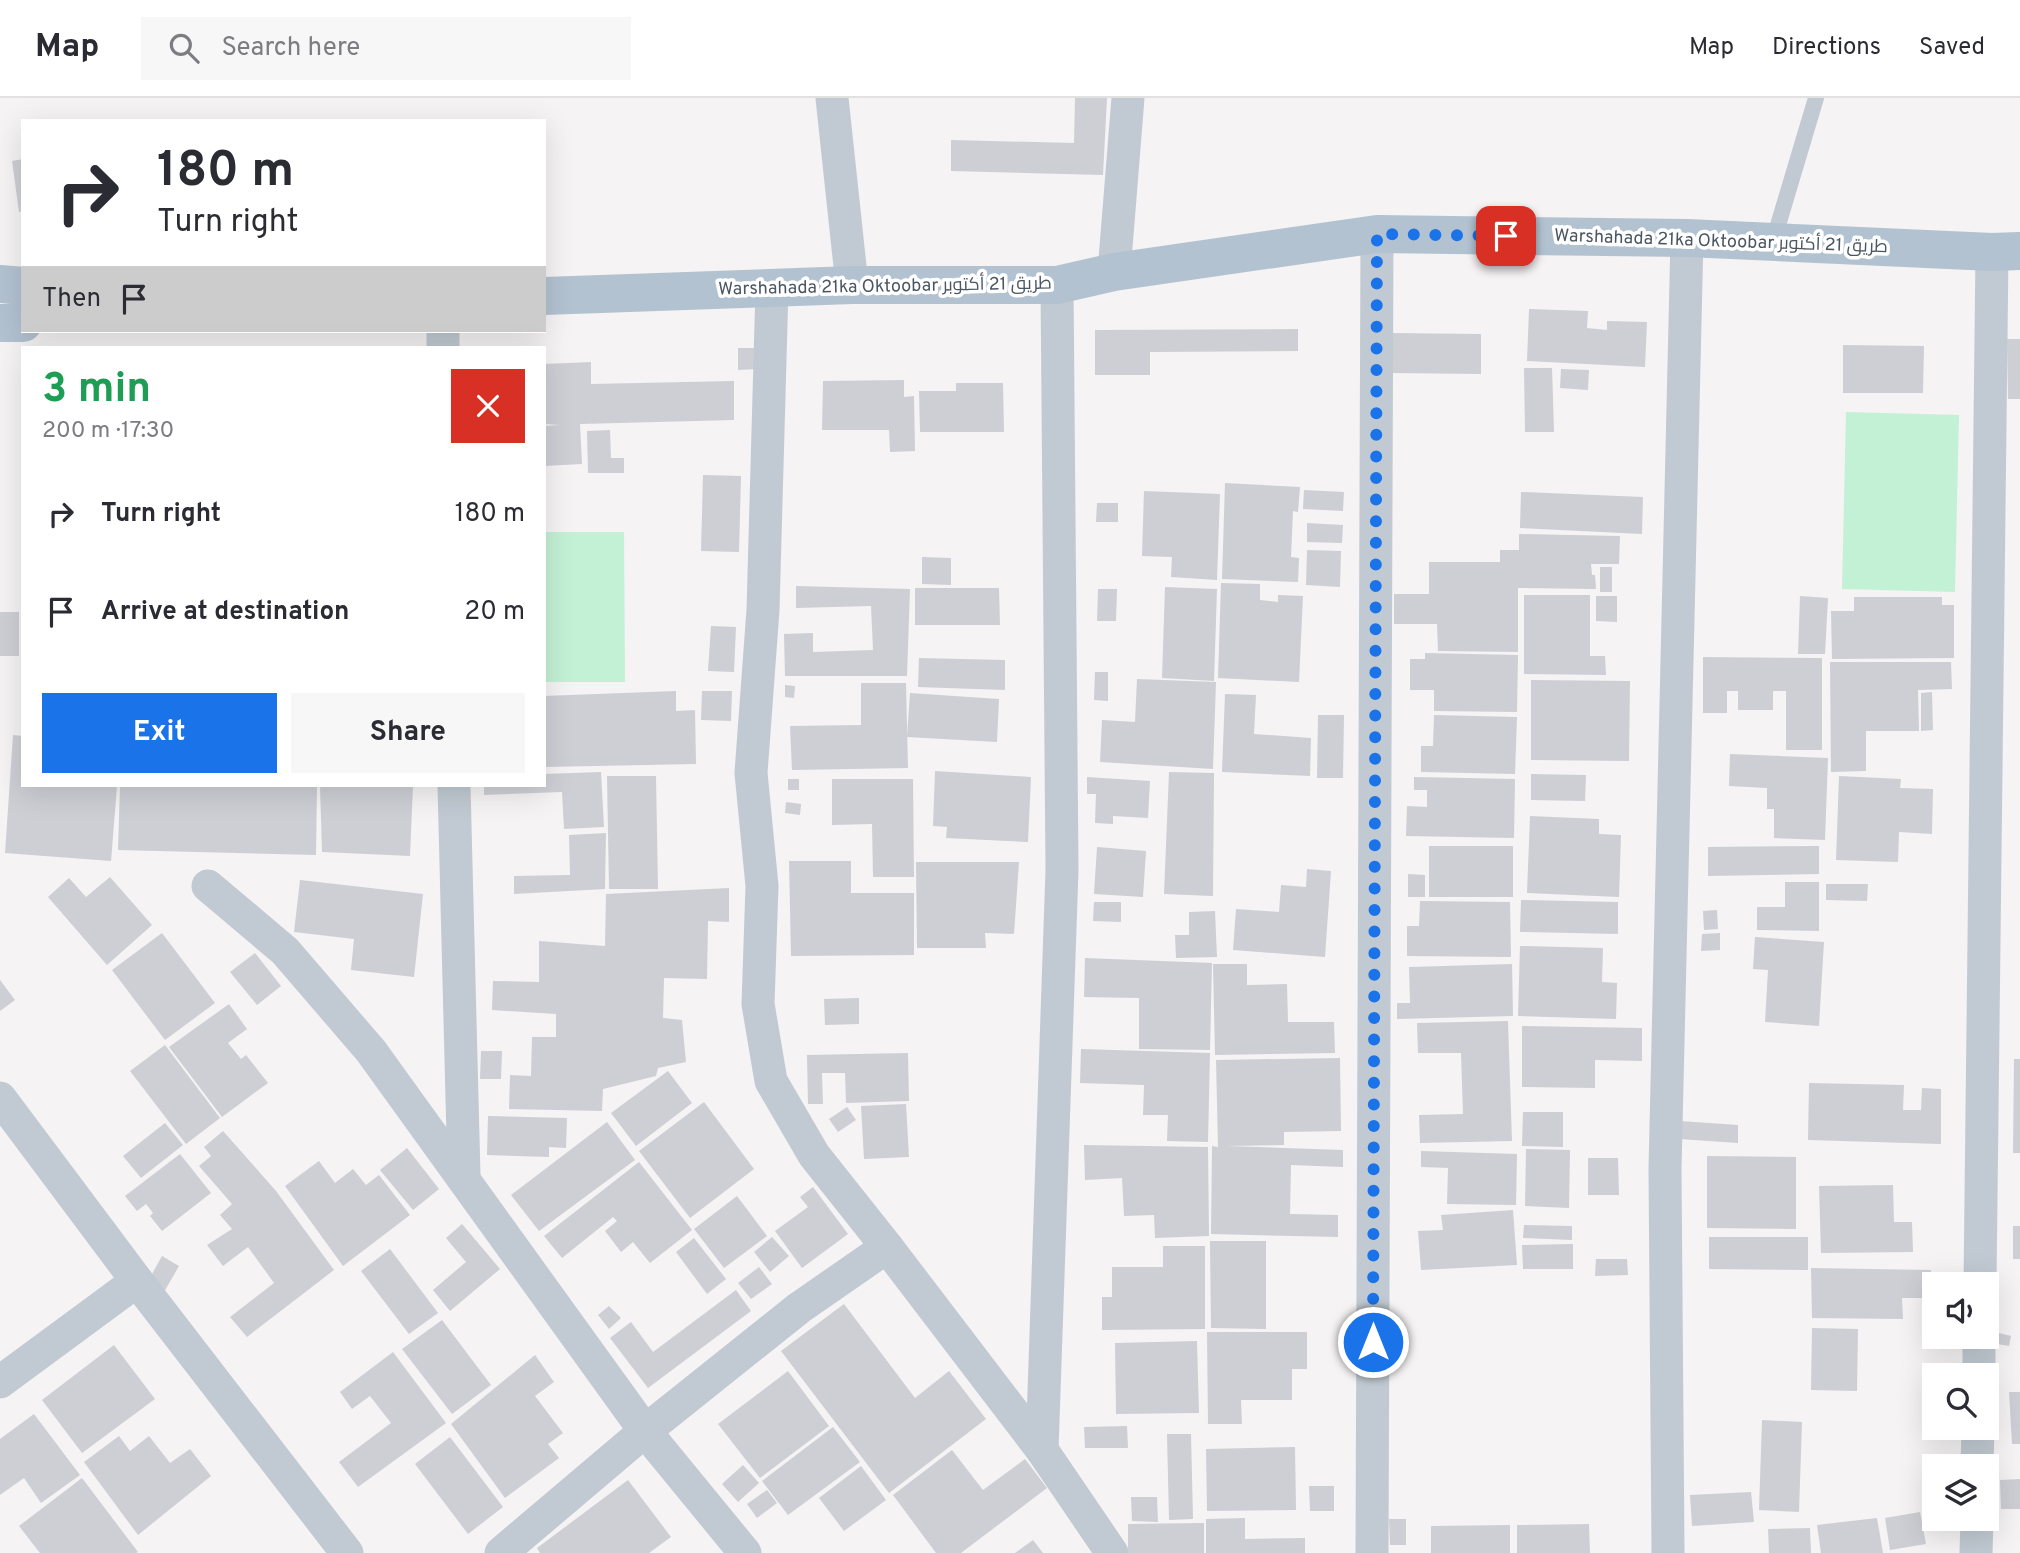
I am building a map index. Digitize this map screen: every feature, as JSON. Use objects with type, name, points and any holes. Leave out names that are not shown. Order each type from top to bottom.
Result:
[{"type":"main road","name":"Warshahada 21ka Oktoobar طريق 21 أكتوبر","points":[[546,296],[852,285],[1057,285],[1114,272],[1377,234],[1687,238],[2006,251]]},
{"type":"main road","points":[[0,284],[21,286]]},
{"type":"main road","points":[[0,323],[21,323]]},
{"type":"street","points":[[832,98],[852,285]]},
{"type":"street","points":[[1114,272],[1128,98]]},
{"type":"street","points":[[1372,1553],[1377,234]]},
{"type":"street","points":[[1668,1553],[1665,1169],[1687,238]]},
{"type":"street","points":[[1980,1272],[2006,251]]},
{"type":"street","points":[[1042,1450],[1062,870],[1057,285]]},
{"type":"street","points":[[772,288],[763,610],[751,773],[762,886],[758,1004],[771,1081],[814,1155],[1042,1450],[1112,1553]]},
{"type":"street","points":[[454,787],[464,1177]]},
{"type":"street","points":[[208,886],[285,951],[371,1051],[645,1431],[745,1553]]},
{"type":"street","points":[[0,1098],[347,1553]]},
{"type":"street","points":[[501,1553],[645,1431],[799,1308],[887,1247]]},
{"type":"street","points":[[0,1382],[137,1280]]},
{"type":"street","points":[[1976,1553],[1977,1531]]},
{"type":"lane","points":[[1773,242],[1816,98]]},
{"type":"green space","points":[[1846,412],[1959,415],[1955,592],[1842,589]]},
{"type":"green space","points":[[546,532],[624,532],[625,682],[546,682]]},
{"type":"building","points":[[1075,98],[1107,98],[1103,175],[951,171],[951,140],[1074,143]]},
{"type":"building","points":[[21,159],[19,212],[12,161]]},
{"type":"building","points":[[1529,309],[1588,311],[1587,328],[1607,330],[1607,321],[1647,322],[1645,367],[1527,361]]},
{"type":"building","points":[[1298,329],[1298,351],[1150,352],[1150,375],[1095,375],[1095,330]]},
{"type":"building","points":[[1390,333],[1481,334],[1481,374],[1390,373]]},
{"type":"building","points":[[2007,339],[2020,339],[2020,399],[2008,399]]},
{"type":"building","points":[[1843,345],[1924,346],[1923,393],[1843,393]]},
{"type":"building","points":[[738,348],[758,348],[758,369],[738,370]]},
{"type":"building","points":[[591,362],[591,384],[734,381],[734,420],[580,424],[582,464],[546,466],[546,426],[560,425],[546,424],[546,364]]},
{"type":"building","points":[[1524,368],[1552,368],[1554,432],[1525,432]]},
{"type":"building","points":[[1561,369],[1589,370],[1588,390],[1560,388]]},
{"type":"building","points":[[904,380],[904,397],[914,396],[915,451],[890,452],[889,430],[822,430],[823,381]]},
{"type":"building","points":[[956,383],[1003,383],[1004,432],[920,432],[919,391],[956,391]]},
{"type":"building","points":[[610,430],[611,458],[624,458],[624,473],[588,473],[587,431]]},
{"type":"building","points":[[703,475],[741,476],[739,552],[701,551]]},
{"type":"building","points":[[1225,483],[1300,487],[1298,512],[1293,511],[1291,557],[1299,558],[1298,582],[1222,579]]},
{"type":"building","points":[[1304,490],[1344,492],[1343,511],[1303,509]]},
{"type":"building","points":[[1144,491],[1220,494],[1217,580],[1171,577],[1172,557],[1142,556]]},
{"type":"building","points":[[1521,492],[1643,497],[1642,534],[1520,528]]},
{"type":"building","points":[[1097,503],[1118,503],[1118,522],[1096,522]]},
{"type":"building","points":[[1307,523],[1343,525],[1342,543],[1307,542]]},
{"type":"building","points":[[1519,534],[1620,536],[1619,564],[1591,564],[1596,589],[1518,588],[1518,652],[1438,651],[1437,624],[1394,624],[1394,594],[1429,594],[1429,562],[1500,562],[1500,550],[1519,550]]},
{"type":"building","points":[[1307,550],[1341,551],[1340,587],[1306,585]]},
{"type":"building","points":[[922,557],[951,558],[951,585],[922,584]]},
{"type":"building","points":[[1600,567],[1612,567],[1612,592],[1600,592]]},
{"type":"building","points":[[1221,583],[1260,584],[1260,600],[1278,602],[1278,595],[1303,596],[1299,682],[1218,678]]},
{"type":"building","points":[[796,586],[910,589],[907,676],[785,676],[784,634],[813,633],[813,652],[873,650],[871,606],[796,608]]},
{"type":"building","points":[[1165,587],[1217,589],[1214,681],[1162,678]]},
{"type":"building","points":[[915,588],[999,588],[1000,625],[915,625]]},
{"type":"building","points":[[1098,589],[1117,589],[1116,621],[1097,621]]},
{"type":"building","points":[[1524,595],[1590,595],[1590,656],[1605,656],[1606,675],[1524,674]]},
{"type":"building","points":[[1596,596],[1617,596],[1617,622],[1596,621]]},
{"type":"building","points":[[1800,596],[1828,598],[1825,654],[1798,654]]},
{"type":"building","points":[[1854,597],[1942,597],[1942,605],[1954,605],[1954,658],[1832,659],[1831,611],[1854,611]]},
{"type":"building","points":[[0,612],[19,612],[19,656],[0,656]]},
{"type":"building","points":[[711,626],[736,627],[734,672],[708,671]]},
{"type":"building","points":[[1425,653],[1518,655],[1517,712],[1434,711],[1434,690],[1410,690],[1410,659],[1425,659]]},
{"type":"building","points":[[1703,657],[1822,658],[1822,750],[1786,750],[1786,691],[1773,691],[1773,710],[1738,710],[1738,691],[1727,691],[1727,713],[1703,713]]},
{"type":"building","points":[[919,658],[1005,660],[1005,690],[918,687]]},
{"type":"building","points":[[1830,662],[1951,662],[1952,689],[1918,690],[1919,731],[1866,731],[1866,771],[1831,772]]},
{"type":"building","points":[[1095,672],[1108,672],[1108,701],[1094,700]]},
{"type":"building","points":[[1137,679],[1216,682],[1213,769],[1100,762],[1102,720],[1135,722]]},
{"type":"building","points":[[1531,680],[1630,681],[1629,761],[1531,760]]},
{"type":"building","points":[[861,683],[906,683],[908,768],[792,770],[790,726],[861,725]]},
{"type":"building","points":[[785,685],[795,686],[794,698],[785,697]]},
{"type":"building","points":[[676,691],[676,711],[695,710],[696,764],[546,767],[546,696]]},
{"type":"building","points":[[702,691],[732,691],[731,721],[701,720]]},
{"type":"building","points":[[1932,692],[1933,730],[1921,731],[1921,693]]},
{"type":"building","points":[[910,693],[999,699],[997,742],[907,737]]},
{"type":"building","points":[[1225,694],[1256,695],[1254,734],[1311,738],[1310,776],[1222,772]]},
{"type":"building","points":[[1318,715],[1344,715],[1343,778],[1317,778]]},
{"type":"building","points":[[1434,715],[1517,717],[1515,774],[1421,772],[1421,746],[1433,746]]},
{"type":"building","points":[[13,735],[21,736],[21,787],[117,787],[111,861],[5,853]]},
{"type":"building","points":[[1730,754],[1828,758],[1825,840],[1774,838],[1774,809],[1767,809],[1767,788],[1729,786]]},
{"type":"building","points":[[935,771],[1031,777],[1028,842],[946,838],[947,827],[933,826]]},
{"type":"building","points":[[601,772],[604,827],[564,829],[562,792],[484,795],[484,787],[546,787],[546,774]]},
{"type":"building","points":[[1169,772],[1214,773],[1213,896],[1164,894]]},
{"type":"building","points":[[1531,774],[1586,775],[1585,801],[1531,800]]},
{"type":"building","points":[[607,776],[656,776],[658,889],[609,889]]},
{"type":"building","points":[[1839,776],[1901,779],[1900,788],[1933,789],[1932,834],[1899,832],[1898,862],[1836,860]]},
{"type":"building","points":[[1087,777],[1150,781],[1148,818],[1113,816],[1113,824],[1095,823],[1096,794],[1087,794]]},
{"type":"building","points":[[1414,777],[1515,779],[1514,838],[1406,836],[1407,806],[1427,807],[1427,790],[1414,790]]},
{"type":"building","points":[[788,779],[799,779],[799,790],[788,790]]},
{"type":"building","points":[[832,779],[913,779],[914,877],[873,877],[872,824],[832,825]]},
{"type":"building","points":[[120,787],[317,787],[316,855],[118,850]]},
{"type":"building","points":[[320,787],[413,787],[410,856],[322,852]]},
{"type":"building","points":[[786,802],[801,804],[800,815],[785,813]]},
{"type":"building","points":[[1530,816],[1599,819],[1599,834],[1621,835],[1619,897],[1527,893]]},
{"type":"building","points":[[606,833],[605,889],[514,894],[514,876],[570,875],[569,835]]},
{"type":"building","points":[[1429,846],[1513,846],[1513,897],[1429,897]]},
{"type":"building","points":[[1819,846],[1819,874],[1708,876],[1708,847]]},
{"type":"building","points":[[1097,847],[1146,851],[1143,897],[1094,894]]},
{"type":"building","points":[[789,861],[851,861],[851,893],[914,893],[914,955],[791,956]]},
{"type":"building","points":[[916,862],[1019,862],[1014,934],[985,933],[986,948],[917,948]]},
{"type":"building","points":[[1307,869],[1331,871],[1325,957],[1233,950],[1236,909],[1279,912],[1281,885],[1306,887]]},
{"type":"building","points":[[1408,874],[1425,875],[1425,897],[1408,897]]},
{"type":"building","points":[[110,877],[152,925],[107,965],[48,897],[69,878],[86,897]]},
{"type":"building","points":[[300,880],[423,894],[414,977],[351,970],[354,939],[294,932]]},
{"type":"building","points":[[1785,882],[1819,882],[1819,931],[1757,930],[1757,907],[1785,907]]},
{"type":"building","points":[[1826,884],[1868,884],[1867,901],[1826,900]]},
{"type":"building","points":[[729,888],[729,922],[708,921],[707,979],[664,978],[663,1018],[682,1020],[686,1062],[658,1068],[656,1076],[603,1089],[602,1111],[509,1109],[510,1075],[531,1076],[532,1037],[556,1037],[556,1014],[492,1010],[493,981],[539,982],[539,941],[605,946],[606,894]]},
{"type":"building","points":[[1521,900],[1618,902],[1618,934],[1520,932]]},
{"type":"building","points":[[1420,901],[1510,902],[1511,957],[1407,956],[1407,926],[1419,926]]},
{"type":"building","points":[[1094,902],[1121,902],[1121,922],[1093,921]]},
{"type":"building","points":[[1717,910],[1718,929],[1704,930],[1703,911]]},
{"type":"building","points":[[1215,911],[1217,957],[1176,958],[1175,935],[1189,935],[1189,912]]},
{"type":"building","points":[[162,933],[215,1003],[165,1040],[112,970]]},
{"type":"building","points":[[1720,933],[1720,950],[1701,951],[1702,934]]},
{"type":"building","points":[[1755,937],[1824,942],[1819,1026],[1765,1022],[1768,970],[1753,969]]},
{"type":"building","points":[[1520,946],[1603,948],[1602,982],[1617,983],[1616,1019],[1518,1016]]},
{"type":"building","points":[[255,953],[281,986],[257,1005],[230,972]]},
{"type":"building","points":[[1085,958],[1212,963],[1210,1050],[1139,1049],[1139,998],[1084,997]]},
{"type":"building","points":[[1213,964],[1247,964],[1247,985],[1287,984],[1288,1022],[1334,1022],[1335,1053],[1215,1055]]},
{"type":"building","points":[[1512,964],[1513,1016],[1397,1019],[1397,1003],[1410,1003],[1409,967]]},
{"type":"building","points":[[0,980],[15,1000],[0,1011]]},
{"type":"building","points":[[859,998],[859,1024],[825,1025],[824,999]]},
{"type":"building","points":[[229,1004],[247,1029],[228,1043],[241,1059],[246,1055],[268,1083],[222,1117],[169,1047]]},
{"type":"building","points":[[1508,1021],[1512,1141],[1420,1143],[1419,1115],[1463,1114],[1461,1053],[1418,1053],[1417,1023]]},
{"type":"building","points":[[1522,1026],[1642,1028],[1642,1061],[1595,1060],[1595,1088],[1522,1087]]},
{"type":"building","points":[[165,1045],[220,1118],[186,1144],[130,1071]]},
{"type":"building","points":[[1081,1049],[1210,1053],[1208,1142],[1167,1141],[1168,1115],[1143,1115],[1144,1085],[1080,1083]]},
{"type":"building","points":[[481,1051],[502,1051],[501,1079],[480,1079]]},
{"type":"building","points":[[908,1053],[909,1101],[846,1103],[845,1073],[822,1073],[823,1104],[808,1104],[807,1055]]},
{"type":"building","points":[[1340,1058],[1341,1131],[1284,1132],[1284,1145],[1227,1146],[1343,1150],[1343,1167],[1291,1165],[1290,1214],[1338,1215],[1338,1237],[1211,1234],[1212,1146],[1218,1147],[1216,1060]]},
{"type":"building","points":[[2014,1059],[2020,1059],[2020,1153],[2013,1153]]},
{"type":"building","points":[[668,1071],[692,1103],[636,1146],[611,1113]]},
{"type":"building","points":[[1809,1083],[1904,1085],[1903,1110],[1921,1110],[1922,1088],[1941,1089],[1941,1144],[1808,1140]]},
{"type":"building","points":[[704,1102],[754,1169],[690,1218],[639,1151]]},
{"type":"building","points":[[906,1104],[909,1157],[864,1159],[861,1106]]},
{"type":"building","points":[[847,1107],[856,1120],[838,1132],[829,1119]]},
{"type":"building","points":[[1523,1112],[1563,1112],[1563,1147],[1522,1146]]},
{"type":"building","points":[[488,1116],[567,1118],[566,1148],[549,1147],[549,1157],[487,1155]]},
{"type":"building","points":[[1680,1121],[1738,1125],[1738,1143],[1679,1139]]},
{"type":"building","points":[[607,1122],[635,1160],[539,1231],[511,1195]]},
{"type":"building","points":[[165,1123],[183,1145],[141,1178],[123,1156]]},
{"type":"building","points":[[223,1131],[276,1191],[334,1270],[247,1337],[230,1317],[274,1283],[248,1247],[223,1266],[207,1245],[232,1229],[220,1215],[232,1204],[199,1166],[211,1156],[204,1147]]},
{"type":"building","points":[[1084,1145],[1208,1147],[1209,1236],[1155,1238],[1154,1215],[1124,1216],[1122,1178],[1085,1180]]},
{"type":"building","points":[[407,1148],[439,1189],[413,1210],[380,1170]]},
{"type":"building","points":[[1526,1149],[1570,1150],[1569,1208],[1525,1206]]},
{"type":"building","points":[[1421,1151],[1517,1154],[1516,1205],[1447,1204],[1448,1168],[1421,1167]]},
{"type":"building","points":[[180,1154],[211,1193],[162,1231],[150,1216],[153,1213],[146,1204],[137,1211],[125,1196]]},
{"type":"building","points":[[1707,1156],[1796,1157],[1796,1229],[1707,1228]]},
{"type":"building","points":[[1588,1158],[1618,1158],[1619,1195],[1588,1195]]},
{"type":"building","points":[[319,1161],[335,1183],[353,1169],[366,1185],[379,1175],[410,1215],[343,1266],[285,1186]]},
{"type":"building","points":[[639,1162],[692,1230],[650,1263],[633,1242],[621,1252],[605,1231],[617,1221],[613,1217],[562,1258],[544,1236]]},
{"type":"building","points":[[1893,1185],[1894,1222],[1912,1222],[1913,1252],[1821,1253],[1819,1186]]},
{"type":"building","points":[[813,1187],[848,1234],[802,1268],[775,1231],[808,1207],[800,1197]]},
{"type":"building","points":[[737,1196],[767,1236],[724,1268],[694,1229]]},
{"type":"building","points":[[1513,1210],[1517,1265],[1421,1270],[1418,1231],[1443,1230],[1441,1215]]},
{"type":"building","points":[[462,1224],[500,1269],[450,1311],[433,1290],[466,1262],[446,1238]]},
{"type":"building","points":[[1524,1225],[1572,1226],[1572,1240],[1523,1238]]},
{"type":"building","points":[[2013,1226],[2020,1226],[2020,1259],[2013,1259]]},
{"type":"building","points":[[772,1237],[789,1256],[770,1272],[754,1252]]},
{"type":"building","points":[[1709,1237],[1808,1237],[1808,1270],[1709,1269]]},
{"type":"building","points":[[694,1238],[726,1279],[707,1294],[676,1252]]},
{"type":"building","points":[[1210,1241],[1266,1241],[1266,1329],[1211,1328]]},
{"type":"building","points":[[1573,1244],[1573,1269],[1523,1269],[1522,1245]]},
{"type":"building","points":[[1163,1246],[1205,1246],[1205,1329],[1102,1330],[1102,1297],[1112,1297],[1112,1267],[1163,1267]]},
{"type":"building","points":[[390,1249],[438,1313],[409,1334],[361,1271]]},
{"type":"building","points":[[162,1256],[179,1266],[164,1292],[147,1283]]},
{"type":"building","points":[[1596,1259],[1627,1259],[1628,1275],[1595,1276]]},
{"type":"building","points":[[759,1267],[772,1284],[751,1299],[738,1283]]},
{"type":"building","points":[[1811,1268],[1931,1270],[1922,1272],[1922,1298],[1902,1298],[1903,1319],[1812,1318]]},
{"type":"building","points":[[736,1290],[751,1311],[648,1388],[610,1338],[631,1322],[653,1352]]},
{"type":"building","points":[[844,1304],[915,1398],[949,1371],[986,1419],[889,1493],[781,1351]]},
{"type":"building","points":[[609,1306],[621,1318],[609,1329],[598,1315]]},
{"type":"building","points":[[442,1320],[491,1385],[452,1414],[402,1349]]},
{"type":"building","points":[[1812,1328],[1858,1329],[1857,1391],[1811,1390]]},
{"type":"building","points":[[1207,1332],[1307,1332],[1307,1369],[1292,1369],[1292,1400],[1241,1400],[1242,1424],[1208,1424]]},
{"type":"building","points":[[1999,1333],[2011,1336],[2009,1346],[1999,1344]]},
{"type":"building","points":[[1197,1341],[1199,1413],[1116,1414],[1115,1343]]},
{"type":"building","points":[[114,1345],[155,1399],[82,1453],[42,1400]]},
{"type":"building","points":[[393,1352],[446,1423],[358,1487],[339,1462],[391,1423],[370,1396],[352,1409],[340,1392]]},
{"type":"building","points":[[535,1355],[554,1382],[535,1396],[563,1433],[548,1444],[559,1458],[505,1498],[451,1424]]},
{"type":"building","points":[[788,1371],[829,1426],[760,1478],[718,1424]]},
{"type":"building","points":[[2009,1392],[2020,1392],[2020,1444],[2012,1444]]},
{"type":"building","points":[[34,1414],[80,1475],[41,1503],[24,1478],[0,1495],[0,1439]]},
{"type":"building","points":[[1762,1420],[1802,1422],[1799,1512],[1759,1510]]},
{"type":"building","points":[[1127,1426],[1128,1448],[1085,1448],[1084,1427]]},
{"type":"building","points":[[833,1427],[860,1462],[788,1515],[762,1481]]},
{"type":"building","points":[[1167,1434],[1191,1434],[1193,1519],[1169,1520]]},
{"type":"building","points":[[119,1436],[130,1451],[149,1436],[170,1463],[190,1449],[211,1476],[138,1535],[84,1462]]},
{"type":"building","points":[[450,1437],[503,1507],[468,1534],[415,1464]]},
{"type":"building","points":[[1295,1447],[1296,1510],[1207,1511],[1206,1449]]},
{"type":"building","points":[[952,1450],[983,1490],[1025,1459],[1047,1488],[961,1553],[936,1553],[893,1495]]},
{"type":"building","points":[[743,1465],[759,1483],[738,1502],[722,1484]]},
{"type":"building","points":[[861,1466],[886,1500],[844,1531],[819,1498]]},
{"type":"building","points":[[82,1478],[138,1552],[40,1553],[19,1526]]},
{"type":"building","points":[[2020,1479],[2020,1509],[2001,1509],[2000,1480]]},
{"type":"building","points":[[628,1480],[671,1537],[649,1553],[540,1553],[537,1548]]},
{"type":"building","points":[[1309,1486],[1334,1486],[1334,1511],[1310,1511]]},
{"type":"building","points":[[767,1490],[777,1503],[757,1518],[747,1504]]},
{"type":"building","points":[[1751,1492],[1754,1522],[1692,1526],[1690,1495]]},
{"type":"building","points":[[1131,1497],[1157,1497],[1158,1522],[1132,1521]]},
{"type":"building","points":[[1920,1512],[1926,1544],[1890,1550],[1885,1518]]},
{"type":"building","points":[[1245,1518],[1245,1539],[1305,1538],[1305,1553],[1206,1553],[1206,1519]]},
{"type":"building","points":[[1877,1518],[1883,1553],[1821,1553],[1817,1525]]},
{"type":"building","points":[[1389,1519],[1406,1519],[1406,1545],[1390,1545]]},
{"type":"building","points":[[1204,1523],[1204,1553],[1128,1553],[1128,1524]]},
{"type":"building","points":[[1589,1524],[1590,1553],[1517,1553],[1517,1525]]},
{"type":"building","points":[[1510,1525],[1510,1553],[1431,1553],[1431,1526]]},
{"type":"building","points":[[1810,1528],[1811,1553],[1769,1553],[1768,1529]]},
{"type":"building","points":[[1033,1540],[1043,1553],[1015,1553]]},
{"type":"route","points":[[1373,1342],[1377,234],[1506,236]]}]
